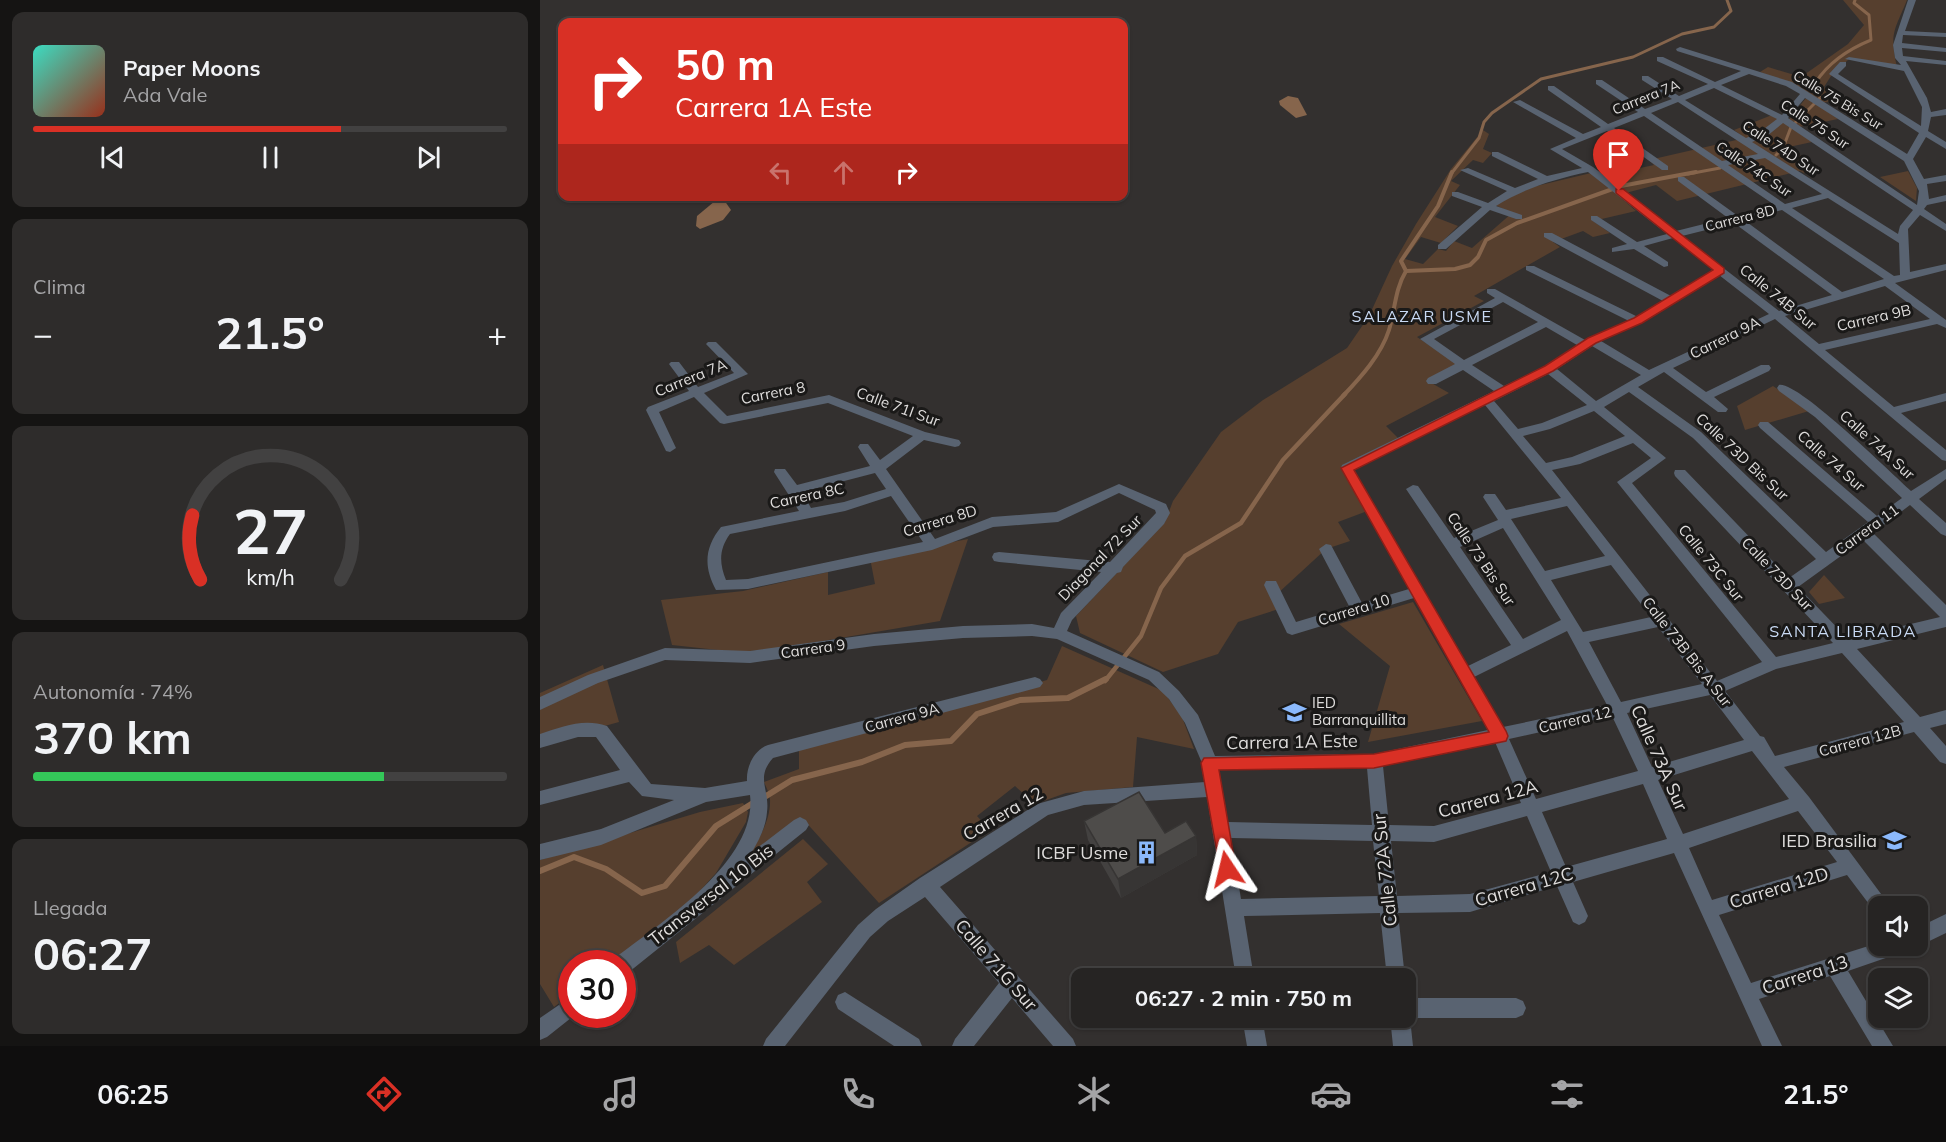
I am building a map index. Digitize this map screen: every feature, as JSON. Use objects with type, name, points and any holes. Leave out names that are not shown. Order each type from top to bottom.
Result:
[{"type":"street","points":[[1912,0],[1897,45],[1899,58],[1907,69],[1929,115],[1925,133],[1908,159],[1922,182],[1921,207]]},
{"type":"street","points":[[1900,33],[1946,35]]},
{"type":"street","points":[[1680,49],[1693,43]]},
{"type":"street","points":[[1897,45],[1946,50]]},
{"type":"street","name":"Calle 75 Sur","points":[[1680,49],[1660,59],[1790,122],[1921,207],[1946,228]]},
{"type":"street","name":"Calle 75 Bis Sur","points":[[1680,49],[1785,82],[1908,159]]},
{"type":"street","points":[[1899,58],[1946,63]]},
{"type":"street","points":[[1907,69],[1846,61],[1833,74],[1946,145]]},
{"type":"street","name":"Carrera 7A","points":[[1555,149],[1748,71]]},
{"type":"street","name":"Calle 74D Sur","points":[[1646,78],[1902,241]]},
{"type":"street","name":"Calle 74C Sur","points":[[1599,82],[1784,207],[1889,281],[1942,322]]},
{"type":"street","points":[[1551,88],[1610,127],[1665,168]]},
{"type":"street","points":[[1745,141],[1790,122],[1805,93]]},
{"type":"street","points":[[1517,102],[1582,138]]},
{"type":"street","points":[[1929,115],[1946,112]]},
{"type":"street","name":"Calle 74B Sur","points":[[1555,149],[1590,169],[1778,315],[1946,457]]},
{"type":"street","points":[[1495,154],[1545,179]]},
{"type":"street","points":[[1720,164],[1766,155]]},
{"type":"street","points":[[1442,247],[1488,205],[1514,191],[1545,179],[1590,169]]},
{"type":"street","points":[[1465,170],[1514,191]]},
{"type":"street","points":[[1922,182],[1946,178]]},
{"type":"street","points":[[1681,179],[1841,296]]},
{"type":"street","points":[[1455,194],[1519,217]]},
{"type":"street","name":"Carrera 8D","points":[[1616,250],[1830,195]]},
{"type":"street","points":[[1905,277],[1902,241],[1905,224],[1921,207],[1946,198]]},
{"type":"street","points":[[1594,218],[1664,264]]},
{"type":"street","points":[[1548,235],[1672,301]]},
{"type":"street","name":"Carrera 9A","points":[[1514,434],[1546,426],[1596,406],[1649,375],[1778,315],[1889,281],[1946,267]]},
{"type":"street","points":[[1530,268],[1638,321]]},
{"type":"street","points":[[1579,916],[1500,736],[1347,468],[1488,401],[1549,369],[1589,343],[1638,321],[1720,270]]},
{"type":"street","points":[[1491,291],[1649,375]]},
{"type":"street","points":[[1503,298],[1426,339],[1504,392]]},
{"type":"street","points":[[1432,381],[1547,322]]},
{"type":"street","name":"Carrera 9B","points":[[1816,348],[1942,322]]},
{"type":"street","name":"Carrera 7A","points":[[670,448],[652,410],[742,374],[712,344]]},
{"type":"street","points":[[675,364],[696,392]]},
{"type":"street","points":[[1665,368],[1722,409]]},
{"type":"street","points":[[1705,397],[1765,368]]},
{"type":"street","points":[[1542,468],[1575,461],[1635,437],[1549,369]]},
{"type":"street","name":"Calle 73D Bis Sur","points":[[1629,386],[1697,435],[1825,560]]},
{"type":"street","name":"Calle 74A Sur","points":[[1783,388],[1819,414],[1946,531]]},
{"type":"street","name":"Carrera 8","points":[[696,392],[724,420],[829,399]]},
{"type":"street","points":[[1892,411],[1946,397]]},
{"type":"street","name":"Calle 71I Sur","points":[[829,399],[922,435],[955,443]]},
{"type":"street","name":"Calle 73B Bis A Sur","points":[[1488,401],[1663,620],[1874,896]]},
{"type":"street","name":"Calle 74 Sur","points":[[1764,425],[1877,522]]},
{"type":"street","points":[[794,490],[878,468],[922,435]]},
{"type":"street","name":"Calle 73C Sur","points":[[1635,437],[1660,458],[1624,482],[1773,664]]},
{"type":"street","points":[[864,447],[932,545]]},
{"type":"street","points":[[780,472],[794,490],[806,513]]},
{"type":"street","name":"Calle 73D Sur","points":[[1680,473],[1789,586],[1946,757]]},
{"type":"street","name":"Carrera 11","points":[[1789,586],[1946,473]]},
{"type":"street","name":"Carrera 8D","points":[[721,586],[758,582],[932,545],[992,522],[1058,517],[1119,488],[1161,507]]},
{"type":"street","name":"Calle 73 Bis Sur","points":[[1413,489],[1521,647]]},
{"type":"street","name":"Carrera 8C","points":[[721,586],[713,568],[716,542],[726,530],[845,506],[894,491]]},
{"type":"street","name":"Calle 73A Sur","points":[[1490,497],[1569,623],[1617,710],[1707,910],[1772,1046]]},
{"type":"street","points":[[1452,544],[1504,519],[1570,501]]},
{"type":"street","name":"Diagonal 72 Sur","points":[[1059,633],[1066,617],[1116,568],[1159,521],[1163,513],[1161,507]]},
{"type":"street","points":[[1864,532],[1946,614]]},
{"type":"street","points":[[1326,549],[1358,609]]},
{"type":"street","points":[[999,557],[1116,568]]},
{"type":"street","points":[[1541,577],[1614,559]]},
{"type":"street","name":"Carrera 10","points":[[1271,585],[1292,629],[1416,592]]},
{"type":"street","points":[[1578,639],[1663,620]]},
{"type":"street","name":"Carrera 12","points":[[1374,761],[1500,736],[1715,688],[1773,664],[1847,648],[1946,621]]},
{"type":"street","points":[[1464,675],[1569,623]]},
{"type":"street","name":"Carrera 9","points":[[540,704],[593,679],[665,654],[750,657],[874,640],[963,632],[1032,630],[1059,633],[1142,670],[1164,683],[1184,707],[1199,734],[1210,763],[1243,968]]},
{"type":"street","name":"Carrera 9A","points":[[757,790],[755,770],[768,752],[1035,683]]},
{"type":"street","name":"Carrera 12B","points":[[1774,764],[1946,717]]},
{"type":"street","points":[[540,741],[590,727],[601,731],[642,788],[648,791],[705,795],[757,790],[760,810],[749,841],[711,895]]},
{"type":"street","name":"Carrera 12A","points":[[1221,830],[1434,834],[1647,776],[1758,742]]},
{"type":"street","name":"Carrera 1A Este","points":[[1210,763],[1374,761]]},
{"type":"street","name":"Calle 72A Sur","points":[[1374,761],[1395,968]]},
{"type":"street","points":[[540,798],[632,774]]},
{"type":"street","name":"Carrera 12","points":[[773,1046],[864,931],[882,915],[1043,809],[1084,798],[1214,789]]},
{"type":"street","points":[[540,852],[555,850],[627,826],[705,795]]},
{"type":"street","name":"Carrera 12C","points":[[1234,908],[1470,903],[1677,844],[1803,802]]},
{"type":"street","name":"Transversal 10 Bis","points":[[636,954],[800,825]]},
{"type":"street","name":"Carrera 12D","points":[[1707,910],[1851,866]]},
{"type":"street","name":"Calle 71G Sur","points":[[926,884],[1066,1046]]},
{"type":"street","points":[[1928,932],[1946,923]]},
{"type":"street","name":"Carrera 13","points":[[1746,994],[1868,955]]},
{"type":"street","points":[[1834,966],[1883,1046]]},
{"type":"street","points":[[962,1046],[1011,983]]},
{"type":"street","points":[[845,1002],[912,1046]]},
{"type":"street","points":[[1416,1008],[1516,1008]]},
{"type":"street","points":[[540,1030],[558,1016]]},
{"type":"street","points":[[1254,1028],[1257,1046]]},
{"type":"street","points":[[1401,1028],[1403,1046]]},
{"type":"shaded area","points":[[1843,0],[1907,0],[1893,38],[1897,67],[1849,59],[1831,76],[1824,87],[1840,99],[1818,104],[1838,119],[1794,128],[1812,142],[1789,147],[1807,160],[1799,162],[1811,171],[1804,173],[1800,171],[1677,201],[1656,185],[1618,195],[1636,211],[1593,221],[1610,233],[1593,237],[1583,231],[1553,242],[1560,247],[1474,296],[1484,301],[1417,337],[1457,364],[1428,381],[1449,393],[1386,426],[1402,442],[1347,468],[1370,510],[1338,522],[1350,541],[1326,549],[1276,595],[1282,608],[1238,622],[1218,654],[1163,672],[1080,633],[1076,616],[1165,522],[1173,501],[1221,432],[1263,400],[1347,348],[1369,316],[1392,266],[1416,224],[1451,169],[1483,130],[1489,134],[1483,149],[1492,153],[1483,163],[1473,160],[1451,181],[1460,185],[1435,217],[1458,226],[1441,243],[1421,237],[1405,259],[1423,264],[1438,249],[1446,251],[1454,241],[1472,248],[1512,213],[1495,205],[1528,188],[1633,163],[1640,168],[1654,165],[1649,160],[1745,138],[1734,130],[1772,115],[1786,123],[1810,93],[1760,72],[1768,67],[1801,77],[1848,44],[1864,25]]},
{"type":"shaded area","points":[[1288,96],[1298,98],[1307,115],[1296,118],[1280,105],[1279,101]]},
{"type":"shaded area","points":[[1908,171],[1917,188],[1916,201],[1880,177]]},
{"type":"shaded area","points":[[715,201],[725,201],[731,210],[723,220],[700,229],[696,226],[697,216]]},
{"type":"shaded area","points":[[1773,386],[1809,411],[1745,430],[1737,406]]},
{"type":"shaded area","points":[[968,539],[940,621],[776,649],[736,652],[672,645],[661,600],[743,591],[828,572],[828,595],[875,584],[870,558]]},
{"type":"shaded area","points":[[1824,575],[1845,598],[1819,604],[1809,592]]},
{"type":"shaded area","points":[[1413,602],[1482,721],[1368,742],[1390,666],[1339,624]]},
{"type":"shaded area","points":[[1062,646],[1163,691],[1182,717],[1194,749],[1137,737],[1133,787],[1066,793],[1035,804],[1015,786],[977,816],[990,830],[879,903],[802,818],[744,863],[762,833],[768,817],[770,798],[764,782],[799,769],[799,750],[1047,680]]},
{"type":"shaded area","points":[[603,665],[619,722],[540,744],[540,693]]},
{"type":"shaded area","points":[[743,803],[748,812],[746,822],[716,873],[680,913],[630,950],[558,950],[558,1004],[554,1007],[540,984],[540,860],[700,812]]},
{"type":"shaded area","points":[[803,839],[828,864],[807,882],[822,902],[734,965],[709,945],[680,963],[676,942]]},
{"type":"building","points":[[1139,792],[1165,833],[1186,821],[1196,836],[1118,879],[1084,821]]},
{"type":"waterway","points":[[1451,174],[1479,138],[1484,122],[1492,113],[1541,79],[1633,57],[1682,34],[1714,27],[1731,11],[1727,0]]},
{"type":"waterway","points":[[1776,155],[1783,148],[1791,127],[1820,98],[1816,82],[1821,75],[1840,57],[1871,40],[1869,15],[1854,3],[1855,0]]},
{"type":"waterway","points":[[1688,174],[1720,168]]},
{"type":"waterway","points":[[1406,271],[1455,269],[1470,265],[1478,257],[1486,240],[1517,223],[1621,186],[1696,172]]},
{"type":"waterway","points":[[1406,271],[1401,261],[1438,206],[1451,174]]},
{"type":"waterway","points":[[1343,396],[1381,348],[1389,330],[1397,292],[1406,271]]},
{"type":"waterway","points":[[1105,681],[1141,636],[1161,588],[1185,556],[1241,523],[1283,460],[1345,394]]},
{"type":"waterway","points":[[763,798],[792,780],[862,762],[905,745],[951,741],[977,714],[1020,700],[1068,698],[1106,679]]},
{"type":"waterway","points":[[540,871],[574,857],[606,869],[642,893],[665,886],[716,826],[753,803]]},
{"type":"place","name":"IED Barranquillita","points":[[1294,712]]},
{"type":"place","name":"IED Brasilia","points":[[1895,841]]},
{"type":"place","name":"ICBF Usme","points":[[1146,853]]},
{"type":"district","name":"SALAZAR USME","points":[[1422,316]]},
{"type":"district","name":"SANTA LIBRADA","points":[[1843,631]]},
{"type":"route","points":[[1227,869],[1210,763],[1374,761],[1500,736],[1347,468],[1488,401],[1549,369],[1592,341],[1638,321],[1720,270],[1619,191]]}]
